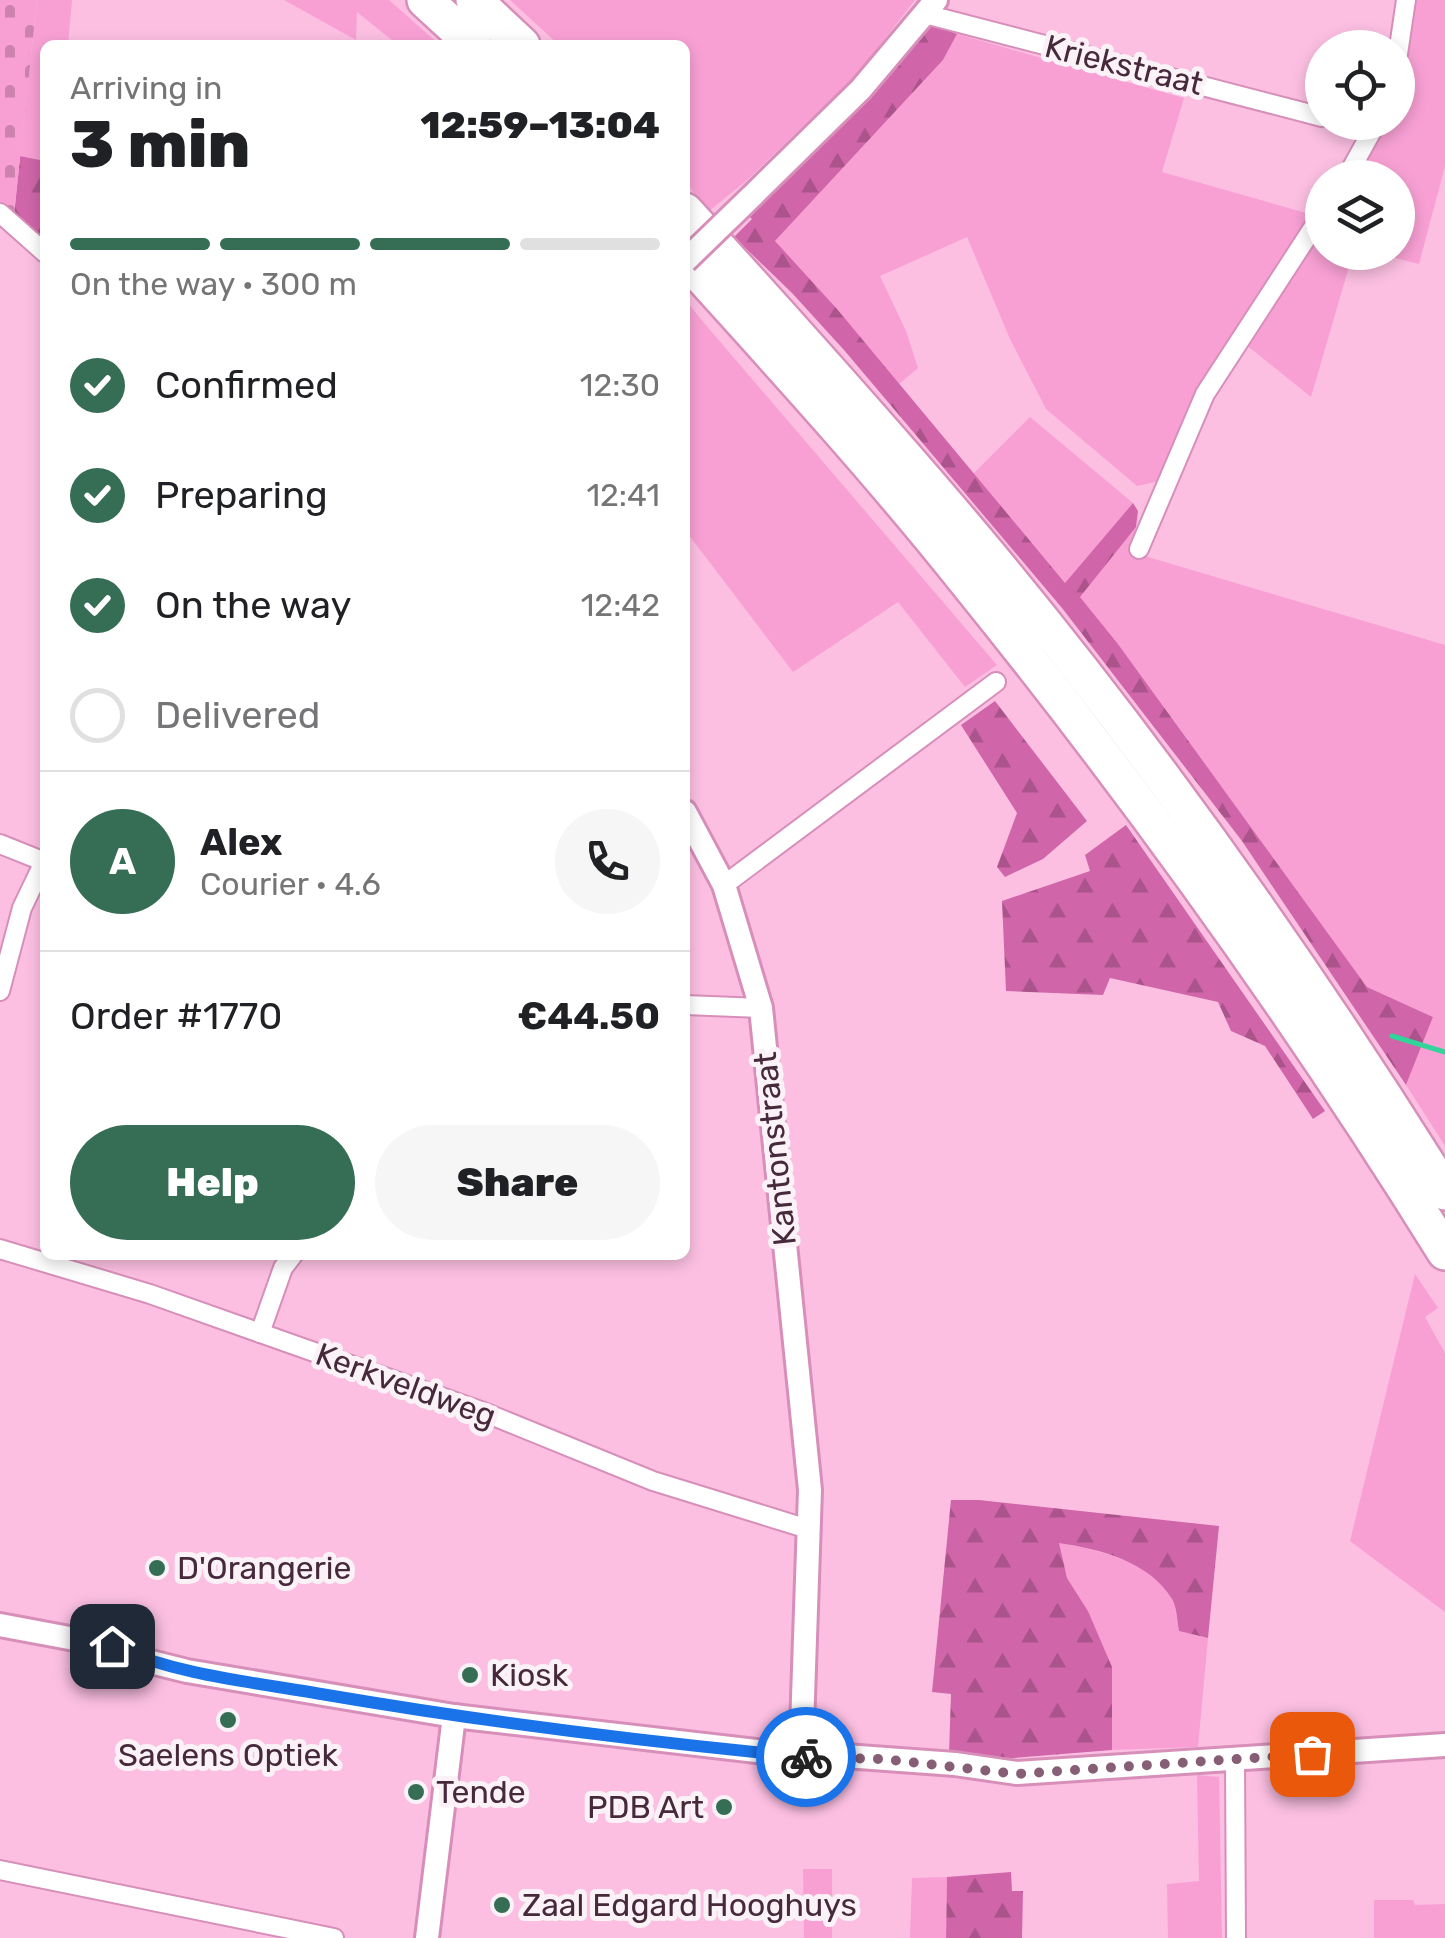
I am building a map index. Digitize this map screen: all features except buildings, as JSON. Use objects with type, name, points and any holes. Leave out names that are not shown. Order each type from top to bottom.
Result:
[{"type":"highway","points":[[425,0],[469,40]]},
{"type":"highway","points":[[474,0],[517,40]]},
{"type":"highway","points":[[690,216],[837,378],[988,554],[1128,734],[1254,905],[1445,1192]]},
{"type":"highway","points":[[690,265],[812,399],[962,575],[1102,753],[1228,923],[1316,1051],[1445,1252]]},
{"type":"street","points":[[1402,30],[1406,0]]},
{"type":"street","points":[[690,255],[861,89],[930,7]]},
{"type":"street","name":"Kriekstraat","points":[[930,7],[1305,112]]},
{"type":"street","points":[[0,213],[40,249]]},
{"type":"street","points":[[1140,548],[1205,394],[1305,240]]},
{"type":"street","points":[[724,885],[996,682]]},
{"type":"street","name":"Kantonstraat","points":[[690,824],[724,885],[761,1008],[810,1490],[801,1757]]},
{"type":"street","points":[[0,844],[40,859]]},
{"type":"street","points":[[0,992],[22,908],[40,870]]},
{"type":"street","points":[[690,1005],[761,1008]]},
{"type":"street","name":"Kerkveldweg","points":[[0,1249],[104,1278],[481,1411],[654,1482],[808,1529]]},
{"type":"street","points":[[260,1333],[289,1260]]},
{"type":"street","points":[[0,1625],[112,1646],[187,1672],[454,1716],[801,1757],[937,1763],[1016,1774],[1445,1745]]},
{"type":"street","points":[[427,1938],[454,1716]]},
{"type":"street","points":[[1235,1760],[1236,1938]]},
{"type":"street","points":[[0,1870],[334,1938]]},
{"type":"green space","points":[[0,0],[37,0],[14,215],[0,204]]},
{"type":"green space","points":[[37,0],[72,0],[68,40],[40,40],[40,160],[20,156]]},
{"type":"green space","points":[[284,0],[389,0],[434,40],[392,40],[357,12],[356,40]]},
{"type":"green space","points":[[510,0],[915,0],[858,73],[746,181],[708,212],[690,188],[690,40],[554,40]]},
{"type":"green space","points":[[1414,0],[1445,0],[1445,166],[1419,264],[1415,263],[1415,160],[1366,160],[1378,140],[1415,140],[1415,30],[1409,30]]},
{"type":"green space","points":[[935,25],[957,34],[943,60],[775,241],[837,309],[1065,583],[1133,503],[1138,511],[1136,527],[1080,597],[1367,987],[1433,1017],[1406,1085],[1242,841],[1062,608],[844,350],[734,237],[752,219],[747,215],[923,30]]},
{"type":"green space","points":[[957,34],[1184,98],[1162,172],[1305,213],[1305,227],[1189,404],[1160,481],[1137,486],[1046,409],[1010,339],[967,237],[880,276],[906,331],[918,368],[898,385],[775,241],[943,60]]},
{"type":"green space","points":[[20,156],[40,160],[40,236],[14,215]]},
{"type":"green space","points":[[1305,254],[1305,270],[1348,270],[1311,397],[1245,344]]},
{"type":"green space","points":[[690,305],[997,665],[965,687],[898,602],[793,672],[690,537]]},
{"type":"green space","points":[[1030,417],[1133,503],[1065,583],[973,474]]},
{"type":"green space","points":[[1136,527],[1131,552],[1445,645],[1445,1146],[1406,1085],[1433,1017],[1367,987],[1079,596]]},
{"type":"green space","points":[[995,701],[1087,821],[1043,859],[1005,877],[997,867],[1017,813],[961,725]]},
{"type":"green space","points":[[1126,825],[1325,1111],[1313,1119],[1265,1046],[1231,1031],[1218,1002],[1110,978],[1103,995],[1006,991],[1002,901],[1090,871],[1085,855]]},
{"type":"green space","points":[[1415,1274],[1438,1308],[1425,1317],[1445,1353],[1445,1612],[1350,1541]]},
{"type":"green space","points":[[951,1500],[1219,1526],[1208,1638],[1179,1631],[1172,1599],[1137,1566],[1106,1553],[1059,1543],[1067,1578],[1088,1611],[1112,1667],[1112,1750],[989,1760],[949,1753],[951,1694],[932,1692]]},
{"type":"green space","points":[[1058,1542],[1121,1559],[1150,1574],[1172,1599],[1179,1631],[1208,1638],[1198,1747],[1112,1750],[1111,1667],[1088,1611],[1067,1578]]},
{"type":"green space","points":[[1197,1775],[1219,1777],[1222,1938],[1168,1938],[1167,1884],[1199,1881]]},
{"type":"green space","points":[[803,1869],[832,1869],[832,1938],[804,1938]]},
{"type":"green space","points":[[1011,1872],[1012,1891],[1023,1891],[1022,1938],[946,1938],[947,1877]]},
{"type":"green space","points":[[947,1877],[946,1938],[910,1938],[912,1878]]},
{"type":"green space","points":[[1374,1900],[1445,1904],[1445,1938],[1374,1938]]},
{"type":"waterway","points":[[1392,1036],[1445,1052]]},
{"type":"way so far","points":[[806,1757],[955,1764],[1016,1774],[1312,1754]]},
{"type":"place","name":"D'Orangerie","points":[[157,1568]]},
{"type":"place","name":"Kiosk","points":[[470,1675]]},
{"type":"place","name":"Saelens Optiek","points":[[228,1720]]},
{"type":"place","name":"Tende","points":[[416,1792]]},
{"type":"place","name":"PDB Art","points":[[724,1807]]},
{"type":"place","name":"Zaal Edgard Hooghuys","points":[[502,1905]]},
{"type":"route","points":[[112,1646],[187,1672],[454,1716],[806,1757]]}]
